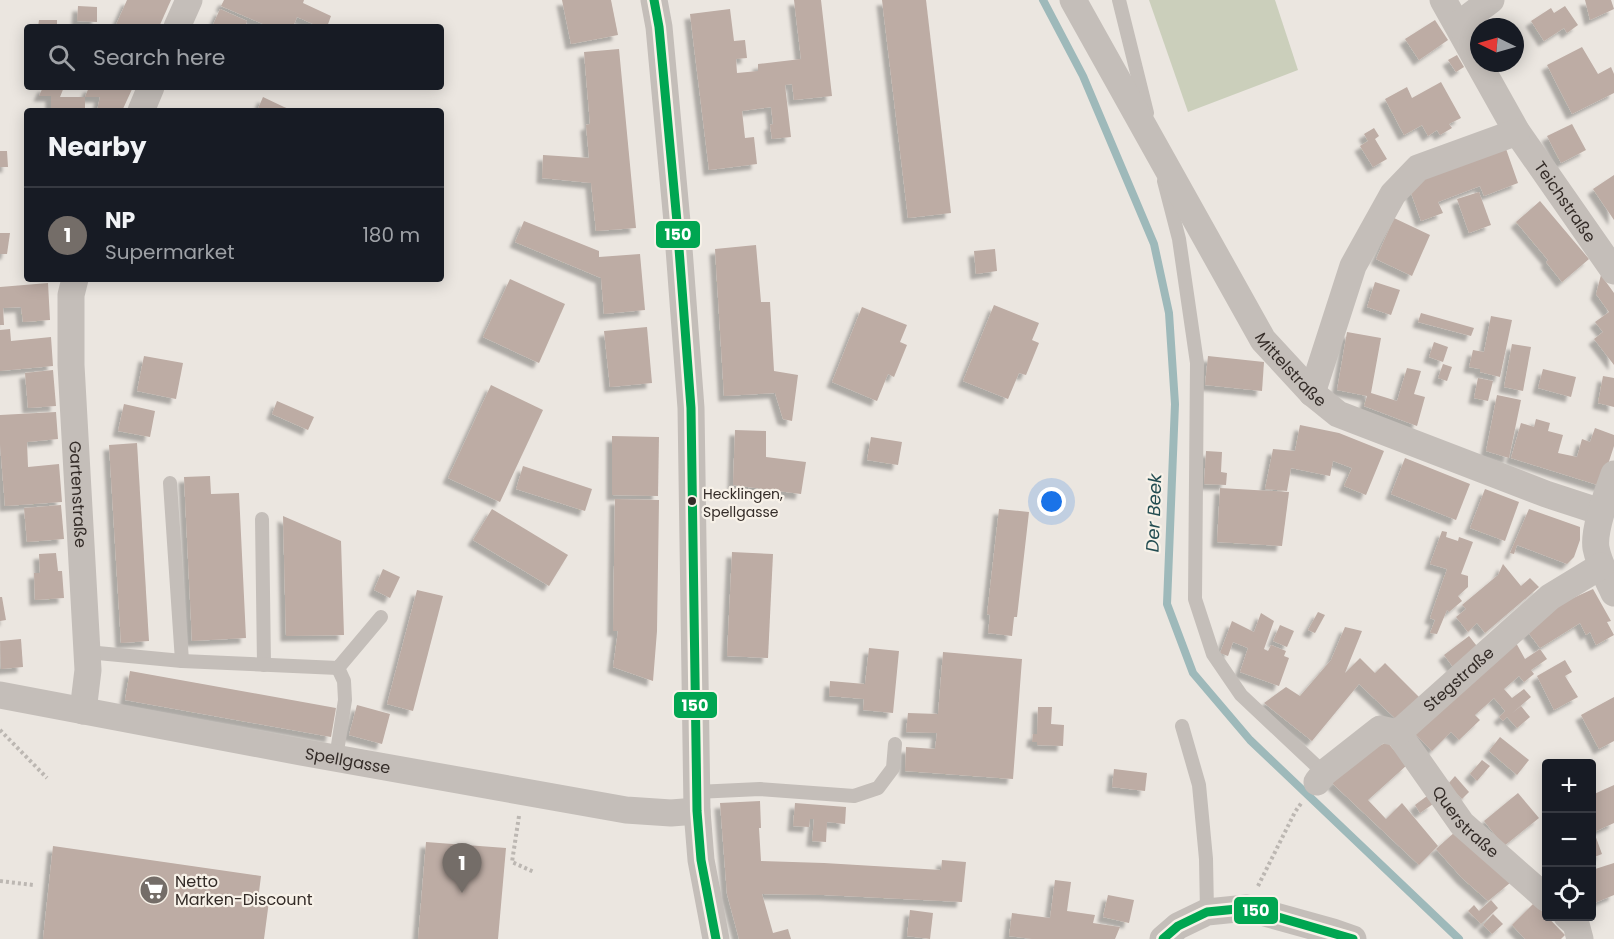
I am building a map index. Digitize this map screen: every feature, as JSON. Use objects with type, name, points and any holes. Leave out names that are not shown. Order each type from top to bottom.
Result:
[{"type":"street","points":[[178,24],[189,0]]},
{"type":"street","points":[[654,0],[660,39],[677,222],[691,408],[696,802],[701,860],[716,939]]},
{"type":"street","name":"Mittelstraße","points":[[1073,0],[1263,340],[1312,393],[1338,414],[1546,494],[1601,512]]},
{"type":"street","name":"Teichstraße","points":[[1443,0],[1517,132],[1614,271]]},
{"type":"street","points":[[1458,25],[1491,0]]},
{"type":"street","points":[[142,108],[150,90]]},
{"type":"street","points":[[1312,393],[1353,266],[1393,194],[1418,168],[1517,132]]},
{"type":"street","name":"Gartenstraße","points":[[74,282],[71,295],[71,365],[88,670],[83,711]]},
{"type":"street","points":[[1614,474],[1601,512],[1595,546],[1601,566],[1614,593]]},
{"type":"street","name":"Stegstraße","points":[[1398,733],[1550,597],[1601,566]]},
{"type":"street","name":"Spellgasse","points":[[0,695],[626,810],[671,813],[696,802]]},
{"type":"street","points":[[1321,778],[1380,729],[1398,733]]},
{"type":"street","name":"Querstraße","points":[[1398,733],[1462,824],[1542,894]]},
{"type":"street","points":[[1163,939],[1178,926],[1207,912],[1247,908],[1339,937]]},
{"type":"street","points":[[1573,921],[1576,924],[1580,939]]},
{"type":"lane","points":[[1119,0],[1179,239],[1197,363],[1195,599],[1213,654],[1241,695],[1321,778]]},
{"type":"lane","points":[[170,483],[182,661]]},
{"type":"lane","points":[[262,519],[264,665]]},
{"type":"lane","points":[[338,668],[381,617]]},
{"type":"lane","points":[[87,652],[182,661],[338,668]]},
{"type":"lane","points":[[336,758],[345,700],[344,681],[338,668]]},
{"type":"lane","points":[[1182,726],[1199,785],[1206,859],[1207,912]]},
{"type":"lane","points":[[696,802],[760,789],[854,796],[878,788],[893,768],[895,744]]},
{"type":"path","points":[[0,730],[47,778]]},
{"type":"path","points":[[522,792],[512,862],[534,872]]},
{"type":"path","points":[[1247,908],[1295,812]]},
{"type":"path","points":[[0,881],[33,885]]},
{"type":"green space","points":[[1149,0],[1275,0],[1298,70],[1188,112]]},
{"type":"building","points":[[127,0],[171,0],[160,24],[116,24]]},
{"type":"building","points":[[224,0],[304,0],[303,3],[331,16],[328,24],[313,24],[297,17],[294,24],[263,24],[221,6]]},
{"type":"building","points":[[562,0],[611,0],[618,35],[571,44]]},
{"type":"building","points":[[794,0],[821,0],[832,96],[794,100],[792,84],[785,85],[791,137],[772,139],[771,107],[742,111],[745,138],[754,137],[757,164],[709,170],[690,14],[730,9],[734,41],[745,40],[747,58],[736,59],[737,73],[758,71],[758,64],[801,59]]},
{"type":"building","points":[[882,0],[926,0],[951,213],[908,218]]},
{"type":"building","points":[[1585,0],[1611,0],[1614,9],[1590,20]]},
{"type":"building","points":[[78,6],[97,7],[97,22],[77,21]]},
{"type":"building","points":[[1565,6],[1578,25],[1567,33],[1564,28],[1544,41],[1531,21],[1551,8],[1554,13]]},
{"type":"building","points":[[220,9],[247,21],[246,24],[213,24]]},
{"type":"building","points":[[39,20],[57,20],[57,24],[38,24]]},
{"type":"building","points":[[1435,20],[1448,40],[1419,60],[1405,39]]},
{"type":"building","points":[[1582,47],[1598,74],[1611,67],[1614,74],[1614,93],[1572,114],[1547,65]]},
{"type":"building","points":[[619,49],[636,228],[596,231],[591,183],[542,178],[543,155],[589,158],[586,125],[590,124],[584,52]]},
{"type":"building","points":[[1457,55],[1464,67],[1456,72],[1448,60]]},
{"type":"building","points":[[1441,82],[1461,118],[1449,124],[1452,128],[1440,135],[1437,130],[1428,136],[1422,125],[1404,135],[1385,99],[1407,87],[1412,98]]},
{"type":"building","points":[[42,90],[63,90],[60,97],[85,97],[85,108],[51,108],[51,96],[39,96]]},
{"type":"building","points":[[88,90],[132,90],[123,108],[98,108],[100,97],[85,97]]},
{"type":"building","points":[[263,97],[286,108],[258,108]]},
{"type":"building","points":[[1572,124],[1586,150],[1561,163],[1547,136]]},
{"type":"building","points":[[1374,128],[1379,136],[1375,139],[1387,159],[1373,167],[1360,146],[1368,141],[1364,134]]},
{"type":"building","points":[[1505,146],[1518,183],[1484,196],[1480,186],[1438,202],[1443,213],[1421,221],[1410,190],[1429,176]]},
{"type":"building","points":[[0,151],[7,151],[8,167],[0,167]]},
{"type":"building","points":[[1614,175],[1614,220],[1593,189]]},
{"type":"building","points":[[1479,192],[1491,225],[1469,233],[1457,199]]},
{"type":"building","points":[[1540,201],[1589,259],[1562,282],[1546,262],[1548,260],[1516,222]]},
{"type":"building","points":[[1394,218],[1430,235],[1412,276],[1376,259]]},
{"type":"building","points":[[524,221],[599,251],[599,257],[640,254],[645,310],[604,314],[601,278],[515,242]]},
{"type":"building","points":[[0,233],[10,233],[7,254],[0,254]]},
{"type":"building","points":[[756,245],[761,302],[770,302],[774,371],[798,375],[792,421],[783,419],[775,393],[724,396],[715,249]]},
{"type":"building","points":[[995,249],[997,271],[976,274],[974,251]]},
{"type":"building","points":[[1601,275],[1614,293],[1614,365],[1594,339],[1603,332],[1595,322],[1609,312],[1596,294]]},
{"type":"building","points":[[510,279],[565,304],[539,363],[483,337]]},
{"type":"building","points":[[1375,282],[1400,290],[1391,315],[1367,307]]},
{"type":"building","points":[[48,283],[50,320],[23,322],[21,307],[3,308],[4,325],[0,325],[0,287]]},
{"type":"building","points":[[994,305],[1039,323],[1032,340],[1039,343],[1026,375],[1019,373],[1008,399],[963,381]]},
{"type":"building","points":[[862,307],[907,325],[900,342],[907,345],[894,377],[888,374],[877,401],[832,382]]},
{"type":"building","points":[[1421,313],[1474,328],[1471,336],[1418,322]]},
{"type":"building","points":[[1491,316],[1512,320],[1500,377],[1469,367],[1473,350],[1484,352]]},
{"type":"building","points":[[647,327],[652,383],[610,387],[604,331]]},
{"type":"building","points":[[10,329],[11,341],[51,337],[53,366],[0,371],[0,330]]},
{"type":"building","points":[[1347,332],[1381,338],[1371,393],[1397,401],[1407,368],[1421,371],[1414,394],[1425,397],[1417,426],[1364,406],[1367,396],[1337,390]]},
{"type":"building","points":[[1434,342],[1448,347],[1443,362],[1429,357]]},
{"type":"building","points":[[1512,344],[1531,347],[1523,391],[1504,387]]},
{"type":"building","points":[[144,356],[183,363],[176,399],[137,391]]},
{"type":"building","points":[[1208,356],[1264,362],[1262,391],[1205,385]]},
{"type":"building","points":[[1443,364],[1452,367],[1447,381],[1438,378]]},
{"type":"building","points":[[1543,369],[1576,377],[1571,397],[1538,388]]},
{"type":"building","points":[[53,370],[56,406],[28,408],[25,373]]},
{"type":"building","points":[[1603,376],[1614,378],[1614,407],[1598,403]]},
{"type":"building","points":[[1478,378],[1493,381],[1488,401],[1474,398]]},
{"type":"building","points":[[491,385],[543,410],[500,502],[448,478]]},
{"type":"building","points":[[1497,395],[1521,400],[1509,458],[1486,451]]},
{"type":"building","points":[[277,401],[314,417],[308,430],[272,414]]},
{"type":"building","points":[[124,404],[155,411],[150,437],[118,431]]},
{"type":"building","points":[[56,412],[58,439],[27,442],[28,467],[59,464],[62,502],[5,506],[0,415]]},
{"type":"building","points":[[1536,419],[1550,423],[1548,431],[1563,435],[1558,453],[1577,457],[1582,439],[1590,442],[1595,428],[1614,435],[1614,446],[1601,486],[1511,458],[1521,423],[1534,427]]},
{"type":"building","points":[[1300,425],[1339,433],[1384,451],[1366,495],[1344,486],[1352,468],[1333,461],[1330,476],[1291,468],[1287,491],[1265,489],[1273,449],[1295,451]]},
{"type":"building","points":[[735,430],[766,431],[766,457],[806,462],[801,494],[733,485]]},
{"type":"building","points":[[612,436],[659,437],[658,496],[612,495]]},
{"type":"building","points":[[871,437],[902,442],[898,465],[867,460]]},
{"type":"building","points":[[137,443],[149,641],[121,643],[109,445]]},
{"type":"building","points":[[1206,451],[1222,452],[1221,472],[1227,473],[1226,485],[1204,484]]},
{"type":"building","points":[[1405,458],[1470,484],[1456,520],[1391,494]]},
{"type":"building","points":[[523,466],[592,489],[585,511],[516,489]]},
{"type":"building","points":[[210,476],[211,494],[239,493],[246,638],[192,641],[184,477]]},
{"type":"building","points":[[1220,488],[1289,492],[1282,546],[1217,542]]},
{"type":"building","points":[[1485,489],[1519,502],[1505,541],[1470,528]]},
{"type":"building","points":[[615,499],[659,500],[657,631],[653,681],[613,667],[618,631],[613,631]]},
{"type":"building","points":[[61,505],[64,539],[27,542],[24,508]]},
{"type":"building","points":[[492,509],[568,555],[549,586],[473,540]]},
{"type":"building","points":[[999,509],[1029,512],[1017,617],[1014,617],[1012,636],[988,633],[990,615],[987,614]]},
{"type":"building","points":[[1529,509],[1580,527],[1580,540],[1574,557],[1567,564],[1517,545],[1514,554],[1510,553]]},
{"type":"building","points":[[283,516],[341,541],[344,635],[286,636]]},
{"type":"building","points":[[1442,531],[1447,532],[1446,537],[1458,541],[1459,537],[1473,542],[1461,574],[1468,576],[1468,587],[1458,596],[1462,601],[1449,612],[1447,610],[1437,634],[1430,633],[1435,620],[1430,618],[1447,569],[1430,564]]},
{"type":"building","points":[[732,552],[773,554],[768,658],[727,656]]},
{"type":"building","points":[[56,553],[58,571],[62,571],[64,598],[35,600],[34,573],[40,573],[39,554]]},
{"type":"building","points":[[1503,564],[1521,586],[1530,578],[1539,587],[1485,633],[1477,623],[1468,632],[1456,617],[1466,609],[1462,605],[1498,575]]},
{"type":"building","points":[[383,569],[400,577],[390,598],[374,590]]},
{"type":"building","points":[[1593,589],[1611,621],[1607,622],[1614,635],[1596,645],[1590,632],[1586,635],[1580,623],[1540,648],[1527,631],[1560,604]]},
{"type":"building","points":[[417,590],[443,596],[413,711],[387,704]]},
{"type":"building","points":[[0,597],[2,597],[6,620],[0,621]]},
{"type":"building","points":[[1318,612],[1325,615],[1315,633],[1308,630]]},
{"type":"building","points":[[1261,613],[1274,621],[1264,649],[1268,651],[1271,645],[1286,651],[1284,656],[1289,658],[1279,686],[1240,672],[1248,648],[1233,642],[1228,656],[1220,653],[1232,621],[1254,632]]},
{"type":"building","points":[[1280,625],[1294,631],[1287,647],[1273,641]]},
{"type":"building","points":[[1345,627],[1362,631],[1345,673],[1360,658],[1375,673],[1385,663],[1423,701],[1398,721],[1359,684],[1312,741],[1264,703],[1286,687],[1300,696],[1331,660]]},
{"type":"building","points":[[1469,636],[1480,650],[1456,671],[1444,655]]},
{"type":"building","points":[[21,639],[23,667],[1,669],[0,641]]},
{"type":"building","points":[[1515,641],[1525,659],[1540,649],[1547,659],[1531,670],[1534,674],[1524,682],[1519,676],[1504,689],[1512,698],[1524,689],[1531,697],[1511,714],[1521,706],[1530,717],[1517,728],[1507,717],[1503,721],[1499,717],[1505,711],[1494,698],[1475,715],[1480,720],[1459,740],[1451,732],[1432,751],[1414,733]]},
{"type":"building","points":[[869,648],[899,651],[893,713],[863,710],[864,699],[829,696],[830,681],[865,684]]},
{"type":"building","points":[[943,652],[1022,659],[1013,779],[905,771],[906,747],[935,749],[937,733],[906,732],[908,713],[938,714]]},
{"type":"building","points":[[1565,660],[1572,672],[1565,676],[1578,697],[1554,710],[1537,676]]},
{"type":"building","points":[[130,671],[336,708],[331,737],[125,700]]},
{"type":"building","points":[[1614,697],[1614,741],[1599,749],[1581,715]]},
{"type":"building","points":[[357,705],[390,714],[382,744],[349,735]]},
{"type":"building","points":[[1038,707],[1052,707],[1051,724],[1064,725],[1063,746],[1037,745],[1037,742],[1032,742],[1033,734],[1037,734]]},
{"type":"building","points":[[1500,737],[1529,760],[1517,775],[1489,751]]},
{"type":"building","points":[[1387,742],[1407,765],[1368,800],[1386,819],[1402,803],[1438,846],[1419,865],[1332,783],[1371,750]]},
{"type":"building","points":[[1482,760],[1490,766],[1477,781],[1470,774]]},
{"type":"building","points":[[1114,769],[1147,773],[1145,791],[1112,787]]},
{"type":"building","points":[[1455,776],[1469,792],[1462,799],[1448,784]]},
{"type":"building","points":[[1614,785],[1614,823],[1596,831],[1596,813],[1596,793]]},
{"type":"building","points":[[1518,793],[1539,818],[1504,846],[1484,821]]},
{"type":"building","points":[[1427,796],[1433,804],[1420,813],[1415,805]]},
{"type":"building","points":[[760,801],[761,861],[941,870],[942,860],[966,862],[962,902],[762,894],[773,933],[788,929],[791,939],[739,939],[727,894],[720,803]]},
{"type":"building","points":[[795,803],[846,807],[845,824],[827,822],[826,842],[812,841],[814,819],[810,819],[809,827],[793,826]]},
{"type":"building","points":[[1456,831],[1510,883],[1488,901],[1462,878],[1436,849]]},
{"type":"building","points":[[1596,838],[1602,854],[1596,856]]},
{"type":"building","points":[[426,842],[506,848],[498,939],[418,939]]},
{"type":"building","name":"Netto Marken-Discount","points":[[53,846],[261,876],[258,900],[269,901],[264,939],[43,939]]},
{"type":"building","points":[[1614,863],[1614,895],[1596,902],[1596,869]]},
{"type":"building","points":[[1055,880],[1071,882],[1067,911],[1095,915],[1093,923],[1120,927],[1115,939],[1032,939],[1009,936],[1012,913],[1050,918]]},
{"type":"building","points":[[1108,895],[1134,900],[1129,923],[1103,917]]},
{"type":"building","points":[[1491,900],[1498,908],[1481,924],[1468,911],[1474,905],[1479,911]]},
{"type":"building","points":[[1534,903],[1542,911],[1542,921],[1551,921],[1565,935],[1561,939],[1525,939],[1512,925]]},
{"type":"building","points":[[910,910],[933,913],[930,939],[907,936]]},
{"type":"building","points":[[1493,914],[1503,924],[1492,934],[1483,925]]},
{"type":"waterway","name":"Der Beek","points":[[1043,0],[1083,76],[1154,244],[1169,313],[1175,404],[1167,604],[1193,673],[1250,740],[1459,939]]},
{"type":"transit line","name":"150","points":[[654,0],[659,27],[677,222],[691,408],[697,811],[701,860],[716,939]]},
{"type":"transit line","name":"150","points":[[1163,939],[1178,926],[1207,912],[1247,908],[1353,939]]},
{"type":"place","name":"Hecklingen, Spellgasse","points":[[692,501]]},
{"type":"place","name":"Netto Marken-Discount","points":[[154,890]]},
{"type":"place","name":"NP","points":[[462,893]]}]
